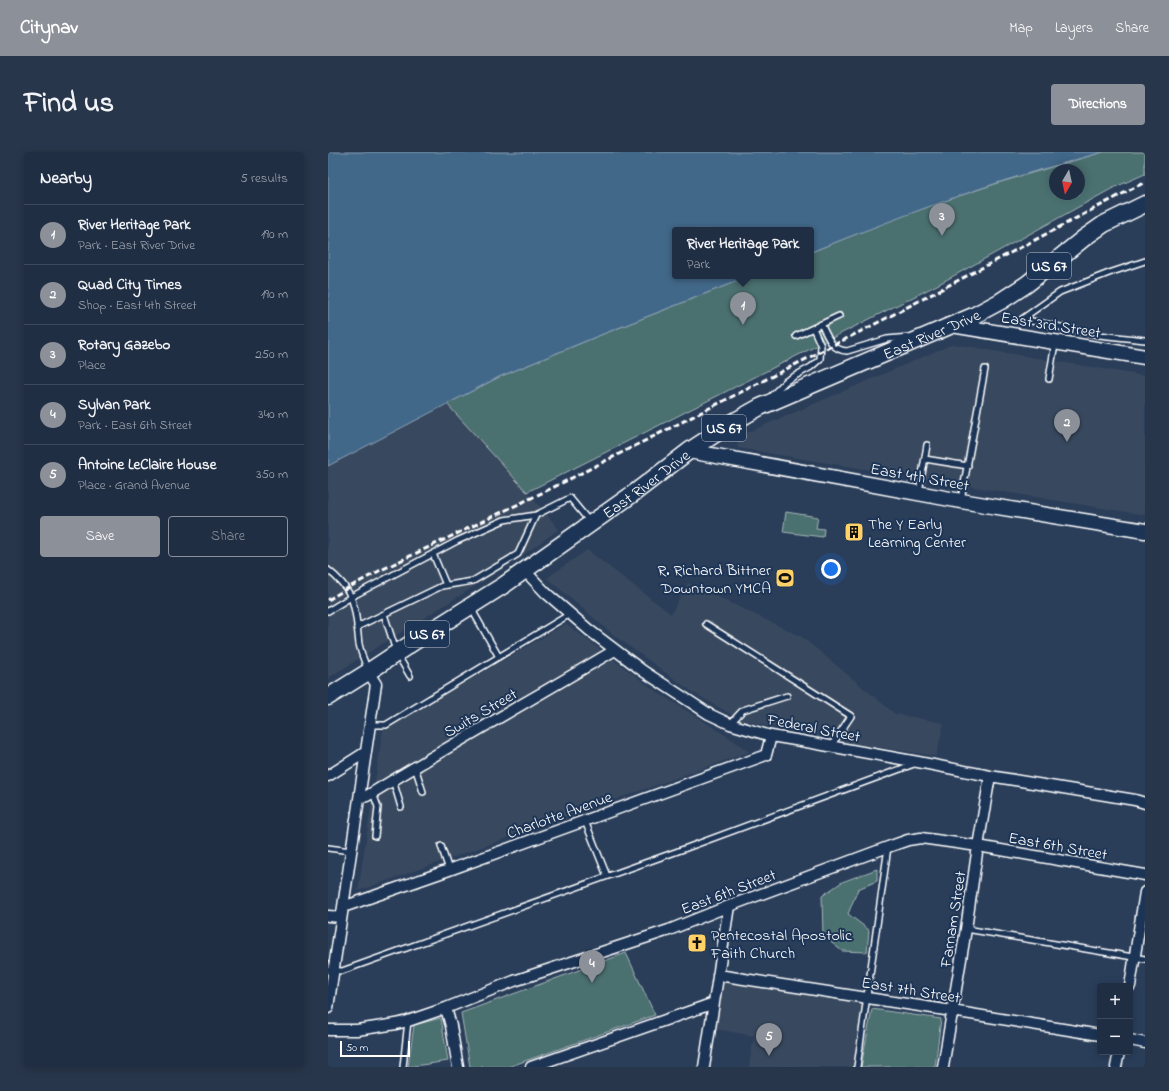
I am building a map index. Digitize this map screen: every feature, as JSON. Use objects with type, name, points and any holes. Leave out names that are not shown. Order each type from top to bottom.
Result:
[{"type":"main road","name":"East River Drive","points":[[328,697],[525,571],[592,524],[689,451],[735,421],[760,407],[973,316],[1001,301],[1027,284],[1084,238],[1104,224],[1145,204]]},
{"type":"main road","name":"East 3rd Street","points":[[952,325],[1145,357]]},
{"type":"main road","name":"East 4th Street","points":[[689,451],[961,501],[1145,530]]},
{"type":"street","name":"Federal Street","points":[[525,571],[546,593],[570,614],[643,671],[709,714],[730,724],[771,736],[1145,803]]},
{"type":"street","name":"Swits Street","points":[[360,797],[373,793],[615,650]]},
{"type":"street","points":[[328,1008],[331,971],[342,912],[376,684],[368,672]]},
{"type":"street","name":"Charlotte Avenue","points":[[328,916],[766,755],[771,736]]},
{"type":"street","points":[[328,776],[366,752]]},
{"type":"street","name":"Farnam Street","points":[[943,1067],[990,776]]},
{"type":"street","name":"East 6th Street","points":[[328,1030],[357,1030],[408,1021],[446,1008],[514,981],[669,930],[729,906],[908,840],[921,838],[978,846],[1145,875]]},
{"type":"street","points":[[1130,983],[1145,892]]},
{"type":"street","points":[[704,1067],[729,906]]},
{"type":"street","name":"East 7th Street","points":[[718,975],[1097,1035]]},
{"type":"street","points":[[531,1067],[714,1003]]},
{"type":"street","points":[[446,1008],[451,1026],[458,1067]]},
{"type":"street","points":[[1133,1041],[1145,1043]]},
{"type":"street","points":[[1116,1067],[1118,1055]]},
{"type":"lane","points":[[1145,261],[1060,292],[1022,319],[1099,335],[1145,340]]},
{"type":"lane","points":[[796,336],[839,316]]},
{"type":"lane","points":[[821,324],[830,342],[840,350],[847,351],[887,339],[930,335]]},
{"type":"lane","points":[[760,407],[786,381],[811,367],[820,360],[821,346],[813,328]]},
{"type":"lane","points":[[1097,349],[1099,335]]},
{"type":"lane","points":[[1048,379],[1055,342]]},
{"type":"lane","points":[[961,501],[985,369]]},
{"type":"lane","points":[[919,493],[928,445]]},
{"type":"lane","points":[[925,459],[968,466]]},
{"type":"lane","points":[[328,611],[351,597],[457,541],[504,520],[536,515],[570,498],[592,524]]},
{"type":"lane","points":[[357,627],[442,586],[473,580],[518,554],[536,515]]},
{"type":"lane","points":[[433,554],[446,585]]},
{"type":"lane","points":[[328,570],[338,578],[351,597],[359,644],[368,672]]},
{"type":"lane","points":[[470,607],[499,657]]},
{"type":"lane","points":[[384,614],[397,654],[410,676]]},
{"type":"lane","points":[[370,725],[386,725],[570,614]]},
{"type":"lane","points":[[706,624],[851,716],[830,746]]},
{"type":"lane","points":[[730,724],[743,710],[787,696]]},
{"type":"lane","points":[[331,971],[342,971],[688,847],[918,762]]},
{"type":"lane","points":[[415,767],[423,792]]},
{"type":"lane","points":[[393,780],[401,807]]},
{"type":"lane","points":[[373,793],[378,807],[375,836]]},
{"type":"lane","points":[[585,821],[607,876]]},
{"type":"lane","points":[[441,846],[450,870]]},
{"type":"lane","points":[[857,1067],[868,998],[888,847]]},
{"type":"lane","points":[[328,848],[351,852]]},
{"type":"lane","points":[[966,930],[1145,959]]},
{"type":"lane","points":[[403,1067],[408,1021]]},
{"type":"shaded area","points":[[328,152],[1103,152],[1061,164],[1049,164],[1049,167],[976,190],[814,251],[814,227],[672,227],[672,279],[742,279],[499,377],[328,466]]},
{"type":"shaded area","points":[[953,344],[1145,376],[1145,515],[738,448],[737,437]]},
{"type":"shaded area","points":[[447,404],[516,479],[559,529],[515,561],[328,678],[328,466]]},
{"type":"shaded area","points":[[587,550],[671,614],[688,583],[802,637],[895,714],[944,723],[936,756],[845,742],[741,720],[694,693],[615,636],[547,578]]},
{"type":"shaded area","points":[[566,624],[657,692],[733,740],[749,752],[358,891],[383,730]]},
{"type":"shaded area","points":[[724,980],[863,1003],[853,1067],[749,1067],[754,1036],[716,1029]]},
{"type":"green space","points":[[1103,152],[1145,152],[1145,174],[1113,188],[937,285],[527,492],[447,404],[499,377],[742,279],[814,279],[814,251],[896,218],[1001,182],[1049,168],[1049,200],[1085,200],[1085,164],[1062,164]]},
{"type":"green space","points":[[786,512],[818,517],[816,528],[824,529],[823,537],[783,532]]},
{"type":"green space","points":[[877,869],[877,881],[858,889],[848,914],[869,930],[867,952],[842,951],[823,936],[822,896],[842,882]]},
{"type":"green space","points":[[626,953],[655,1015],[508,1067],[470,1067],[461,1013]]},
{"type":"green space","points":[[872,1009],[941,1019],[935,1067],[861,1067]]},
{"type":"green space","points":[[441,1018],[448,1061],[408,1067],[414,1025]]},
{"type":"railway","points":[[328,600],[379,571],[550,489],[879,322],[1145,182]]},
{"type":"place","name":"Rotary Gazebo","points":[[942,236]]},
{"type":"place","name":"River Heritage Park","points":[[743,325]]},
{"type":"place","name":"Quad City Times","points":[[1067,442]]},
{"type":"place","name":"The Y Early Learning Center","points":[[854,532]]},
{"type":"place","name":"R. Richard Bittner Downtown YMCA","points":[[785,578]]},
{"type":"place","name":"Pentecostal Apostolic Faith Church","points":[[697,943]]},
{"type":"place","name":"Sylvan Park","points":[[592,983]]},
{"type":"place","name":"Antoine LeClaire House","points":[[769,1056]]}]
